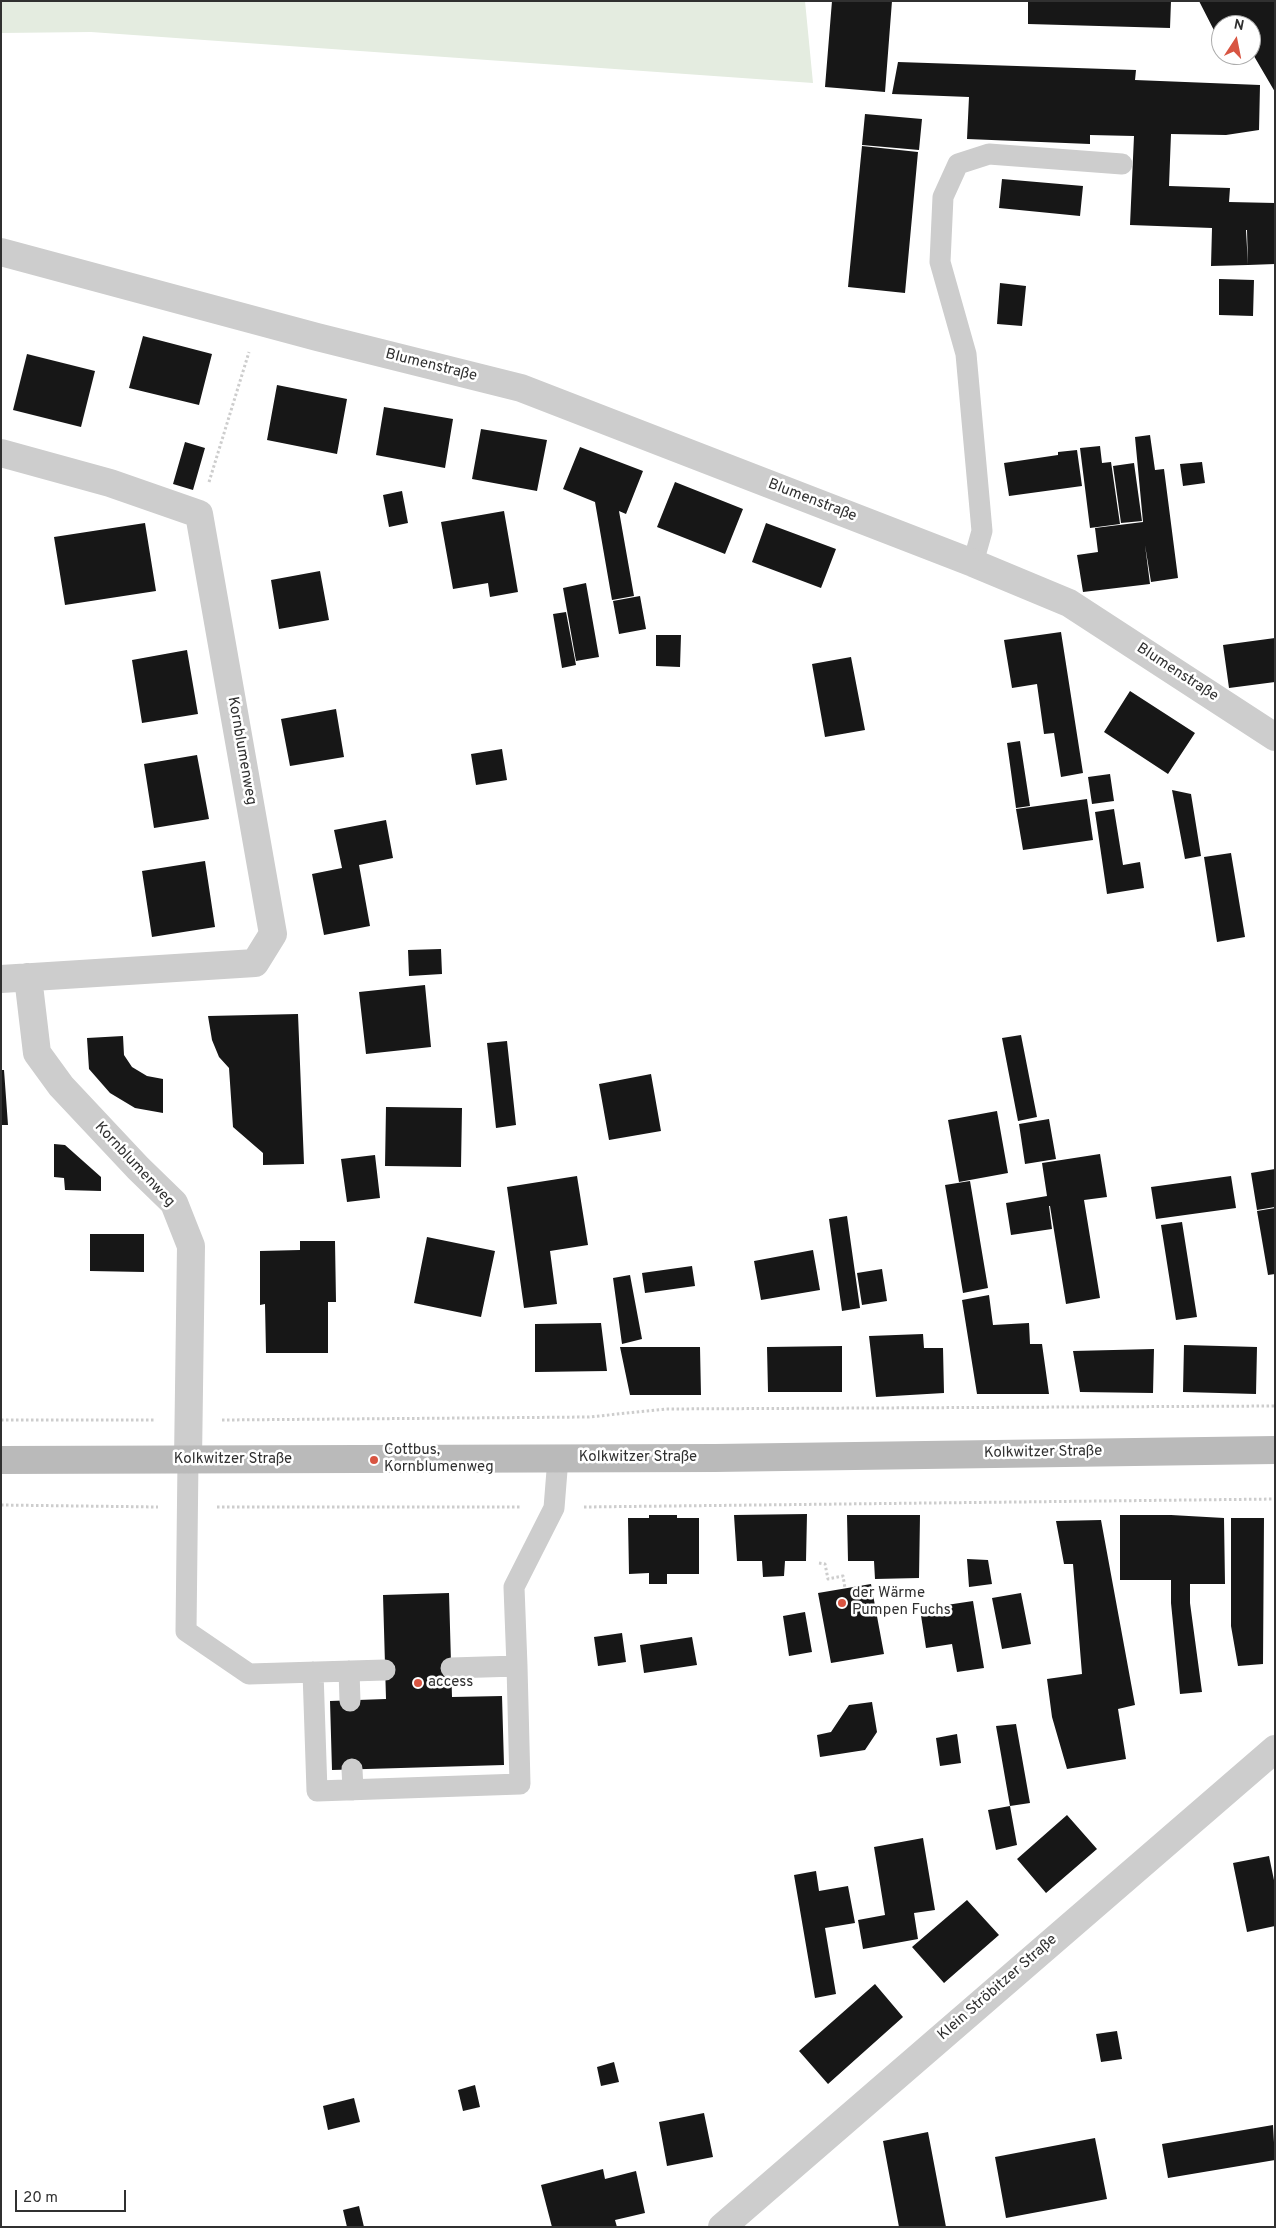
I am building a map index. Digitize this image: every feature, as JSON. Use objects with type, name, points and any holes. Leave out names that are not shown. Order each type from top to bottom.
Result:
[{"type":"main road","name":"Kolkwitzer Straße","points":[[1,1460],[558,1458],[1275,1450]]},
{"type":"street","name":"Blumenstraße","points":[[1,252],[317,337],[521,388],[1070,603],[1275,737]]},
{"type":"street","points":[[1,453],[110,483],[199,514]]},
{"type":"street","name":"Kornblumenweg","points":[[1,979],[255,963],[274,934],[199,514]]},
{"type":"street","name":"Kornblumenweg","points":[[28,977],[36,1053],[61,1086],[138,1168],[174,1203],[191,1246],[188,1460]]},
{"type":"street","name":"Klein Ströbitzer Straße","points":[[722,2227],[1275,1749]]},
{"type":"lane","points":[[973,564],[982,531],[966,354],[940,262],[943,197],[958,164],[989,154],[1122,164]]},
{"type":"lane","points":[[313,1672],[317,1791],[352,1779],[520,1784],[514,1587],[554,1508],[558,1458]]},
{"type":"lane","points":[[188,1460],[186,1631],[249,1674],[385,1670]]},
{"type":"lane","points":[[451,1668],[517,1666]]},
{"type":"lane","points":[[349,1671],[350,1701]]},
{"type":"path","points":[[199,514],[259,321]]},
{"type":"path","points":[[1,1420],[589,1416],[666,1409],[1275,1406]]},
{"type":"path","points":[[1,1505],[554,1508],[1275,1500]]},
{"type":"path","points":[[819,1563],[825,1564],[828,1579],[843,1576],[845,1588]]},
{"type":"shaded area","points":[[1,1],[805,1],[813,83],[91,32],[1,33]]},
{"type":"building","points":[[832,1],[892,1],[885,92],[825,87]]},
{"type":"building","points":[[1028,1],[1171,1],[1170,28],[1028,24]]},
{"type":"building","points":[[1199,1],[1275,1],[1275,92],[1259,65],[1261,65],[1261,15],[1211,15],[1211,24]]},
{"type":"building","points":[[898,62],[1136,70],[1135,80],[1260,85],[1259,130],[1226,135],[1171,134],[1169,186],[1230,188],[1229,202],[1275,203],[1275,264],[1248,265],[1211,266],[1212,228],[1130,225],[1134,136],[1090,135],[1090,144],[967,139],[969,97],[892,94]],"holes":[[[1246,230],[1247,230],[1248,265]]]},
{"type":"building","points":[[865,114],[922,119],[919,150],[862,145]]},
{"type":"building","points":[[862,146],[918,152],[905,293],[848,287]]},
{"type":"building","points":[[1002,179],[1083,186],[1080,216],[999,208]]},
{"type":"building","points":[[1219,279],[1254,280],[1253,316],[1219,315]]},
{"type":"building","points":[[1000,283],[1026,286],[1022,326],[997,324]]},
{"type":"building","points":[[143,336],[212,354],[199,405],[129,388]]},
{"type":"building","points":[[27,354],[95,371],[81,427],[13,410]]},
{"type":"building","points":[[277,385],[347,399],[337,454],[267,440]]},
{"type":"building","points":[[384,407],[453,419],[445,468],[376,455]]},
{"type":"building","points":[[481,429],[547,440],[537,491],[472,479]]},
{"type":"building","points":[[1150,435],[1155,470],[1164,469],[1178,578],[1151,582],[1145,545],[1150,584],[1083,592],[1077,555],[1098,552],[1095,528],[1143,522],[1135,437]]},
{"type":"building","points":[[185,442],[205,448],[193,490],[173,484]]},
{"type":"building","points":[[1100,446],[1102,463],[1111,462],[1120,524],[1090,528],[1080,448]]},
{"type":"building","points":[[580,447],[643,471],[626,514],[619,511],[634,596],[612,600],[595,502],[563,489]]},
{"type":"building","points":[[1077,450],[1082,486],[1009,496],[1004,463],[1058,455],[1058,452]]},
{"type":"building","points":[[1202,462],[1205,483],[1183,486],[1180,464]]},
{"type":"building","points":[[1134,463],[1142,521],[1121,523],[1113,466]]},
{"type":"building","points":[[675,482],[743,509],[725,554],[657,527]]},
{"type":"building","points":[[402,491],[408,523],[389,527],[383,495]]},
{"type":"building","points":[[504,511],[518,592],[490,597],[488,583],[453,589],[441,522]]},
{"type":"building","points":[[145,523],[156,591],[65,605],[54,537]]},
{"type":"building","points":[[766,523],[836,549],[821,588],[752,562]]},
{"type":"building","points":[[320,571],[329,620],[279,629],[271,580]]},
{"type":"building","points":[[586,583],[599,657],[576,661],[563,588]]},
{"type":"building","points":[[640,596],[646,629],[619,634],[613,601]]},
{"type":"building","points":[[566,612],[576,665],[562,668],[553,614]]},
{"type":"building","points":[[1061,632],[1083,773],[1061,777],[1054,733],[1044,734],[1037,684],[1012,688],[1004,640]]},
{"type":"building","points":[[656,635],[681,635],[680,667],[656,666]]},
{"type":"building","points":[[1275,638],[1275,682],[1229,688],[1223,645]]},
{"type":"building","points":[[187,650],[198,714],[142,723],[132,660]]},
{"type":"building","points":[[851,657],[865,730],[825,737],[812,664]]},
{"type":"building","points":[[1130,691],[1195,733],[1168,774],[1104,732]]},
{"type":"building","points":[[336,709],[344,757],[290,766],[281,719]]},
{"type":"building","points":[[1020,741],[1030,806],[1016,808],[1007,743]]},
{"type":"building","points":[[502,749],[507,780],[476,785],[471,754]]},
{"type":"building","points":[[197,755],[209,819],[154,828],[144,764]]},
{"type":"building","points":[[1110,774],[1114,801],[1092,804],[1088,777]]},
{"type":"building","points":[[1172,790],[1191,794],[1201,856],[1185,859]]},
{"type":"building","points":[[1087,799],[1093,840],[1023,850],[1016,809]]},
{"type":"building","points":[[1114,809],[1123,865],[1140,862],[1144,888],[1107,894],[1095,812]]},
{"type":"building","points":[[386,820],[393,858],[359,865],[370,926],[324,935],[312,874],[342,868],[334,830]]},
{"type":"building","points":[[1231,853],[1245,937],[1217,942],[1204,857]]},
{"type":"building","points":[[205,861],[215,927],[152,937],[142,871]]},
{"type":"building","points":[[441,949],[442,974],[409,976],[408,950]]},
{"type":"building","points":[[425,985],[431,1047],[366,1054],[359,992]]},
{"type":"building","points":[[298,1014],[304,1164],[263,1165],[263,1153],[233,1127],[229,1068],[219,1057],[212,1040],[208,1016]]},
{"type":"building","points":[[1021,1035],[1037,1117],[1018,1121],[1002,1038]]},
{"type":"building","points":[[123,1036],[124,1055],[132,1067],[147,1076],[163,1079],[163,1113],[135,1108],[110,1093],[89,1069],[87,1038]]},
{"type":"building","points":[[507,1041],[516,1125],[496,1128],[487,1043]]},
{"type":"building","points":[[1,1070],[4,1070],[8,1125],[1,1125]]},
{"type":"building","points":[[651,1074],[661,1131],[609,1140],[599,1084]]},
{"type":"building","points":[[386,1107],[462,1108],[461,1167],[385,1166]]},
{"type":"building","points":[[997,1111],[1008,1173],[959,1182],[948,1120]]},
{"type":"building","points":[[1049,1119],[1056,1159],[1025,1164],[1019,1124]]},
{"type":"building","points":[[54,1144],[65,1145],[101,1177],[101,1191],[65,1190],[64,1178],[54,1177]]},
{"type":"building","points":[[1100,1154],[1107,1197],[1084,1200],[1100,1298],[1066,1304],[1050,1206],[1052,1229],[1011,1235],[1006,1203],[1047,1196],[1042,1163]]},
{"type":"building","points":[[375,1155],[380,1198],[347,1202],[341,1159]]},
{"type":"building","points":[[1275,1169],[1275,1207],[1257,1210],[1251,1173]]},
{"type":"building","points":[[577,1176],[588,1245],[550,1251],[557,1304],[524,1308],[507,1187]]},
{"type":"building","points":[[1231,1176],[1236,1208],[1156,1219],[1151,1187]]},
{"type":"building","points":[[970,1181],[988,1288],[963,1293],[945,1185]]},
{"type":"building","points":[[1275,1208],[1275,1274],[1268,1275],[1257,1211]]},
{"type":"building","points":[[847,1216],[860,1308],[842,1311],[829,1219]]},
{"type":"building","points":[[1182,1222],[1197,1317],[1176,1320],[1161,1225]]},
{"type":"building","points":[[90,1234],[144,1234],[144,1272],[90,1271]]},
{"type":"building","points":[[427,1237],[495,1251],[481,1317],[414,1303]]},
{"type":"building","points":[[300,1241],[335,1241],[336,1302],[328,1302],[328,1353],[266,1353],[265,1304],[260,1305],[260,1251],[300,1250]]},
{"type":"building","points":[[813,1250],[820,1290],[761,1300],[754,1261]]},
{"type":"building","points":[[692,1266],[695,1286],[645,1293],[642,1273]]},
{"type":"building","points":[[882,1269],[887,1301],[862,1305],[857,1273]]},
{"type":"building","points":[[630,1275],[642,1339],[622,1344],[613,1278]]},
{"type":"building","points":[[989,1295],[993,1325],[1029,1323],[1030,1344],[1042,1344],[1049,1394],[977,1394],[962,1300]]},
{"type":"building","points":[[601,1323],[607,1371],[535,1372],[535,1324]]},
{"type":"building","points":[[923,1334],[924,1348],[943,1348],[944,1393],[876,1397],[869,1336]]},
{"type":"building","points":[[1184,1345],[1257,1347],[1256,1394],[1183,1392]]},
{"type":"building","points":[[842,1346],[842,1392],[768,1392],[767,1347]]},
{"type":"building","points":[[620,1347],[700,1347],[701,1395],[630,1395]]},
{"type":"building","points":[[1154,1349],[1153,1393],[1080,1392],[1073,1351]]},
{"type":"building","points":[[807,1514],[806,1561],[785,1561],[784,1576],[763,1577],[762,1561],[737,1561],[734,1515]]},
{"type":"building","points":[[649,1515],[677,1515],[677,1518],[699,1518],[699,1574],[667,1574],[667,1584],[649,1584],[649,1573],[629,1574],[628,1518],[649,1518]]},
{"type":"building","points":[[847,1515],[920,1515],[919,1578],[875,1579],[874,1561],[848,1561]]},
{"type":"building","points":[[1120,1515],[1224,1518],[1225,1584],[1190,1584],[1190,1603],[1202,1692],[1180,1694],[1171,1603],[1171,1580],[1120,1580]]},
{"type":"building","points":[[1231,1518],[1264,1518],[1263,1664],[1238,1666],[1231,1626]]},
{"type":"building","points":[[1101,1520],[1135,1705],[1118,1709],[1126,1759],[1067,1769],[1052,1717],[1047,1679],[1082,1674],[1073,1564],[1064,1564],[1056,1521]]},
{"type":"building","points":[[967,1559],[988,1560],[992,1584],[969,1587]]},
{"type":"building","points":[[871,1584],[884,1654],[831,1663],[818,1593]]},
{"type":"building","name":"access","points":[[449,1593],[452,1697],[502,1696],[504,1765],[332,1770],[330,1701],[386,1699],[383,1595]]},
{"type":"building","points":[[1021,1593],[1031,1644],[1002,1649],[992,1598]]},
{"type":"building","points":[[973,1601],[984,1668],[957,1672],[952,1644],[926,1648],[920,1609]]},
{"type":"building","points":[[805,1612],[812,1652],[789,1656],[783,1616]]},
{"type":"building","points":[[622,1633],[626,1662],[598,1666],[594,1637]]},
{"type":"building","points":[[692,1637],[697,1665],[644,1673],[640,1645]]},
{"type":"building","points":[[872,1702],[877,1732],[865,1750],[820,1757],[817,1735],[831,1732],[849,1705]]},
{"type":"building","points":[[1016,1724],[1030,1803],[1010,1806],[996,1726]]},
{"type":"building","points":[[957,1734],[961,1763],[940,1766],[936,1738]]},
{"type":"building","points":[[1010,1806],[1017,1845],[996,1850],[988,1810]]},
{"type":"building","points":[[1067,1815],[1097,1849],[1046,1893],[1017,1859]]},
{"type":"building","points":[[923,1838],[935,1910],[914,1913],[918,1939],[863,1949],[858,1920],[885,1915],[874,1847]]},
{"type":"building","points":[[1269,1856],[1275,1885],[1275,1926],[1247,1932],[1233,1863]]},
{"type":"building","points":[[816,1871],[819,1891],[848,1886],[855,1923],[825,1928],[836,1994],[815,1998],[794,1875]]},
{"type":"building","points":[[967,1900],[999,1935],[944,1983],[912,1947]]},
{"type":"building","points":[[875,1984],[903,2017],[828,2084],[799,2051]]},
{"type":"building","points":[[1117,2031],[1122,2059],[1101,2062],[1096,2034]]},
{"type":"building","points":[[614,2062],[619,2082],[601,2086],[597,2067]]},
{"type":"building","points":[[475,2085],[480,2107],[463,2111],[458,2090]]},
{"type":"building","points":[[354,2098],[360,2122],[328,2130],[323,2106]]},
{"type":"building","points":[[704,2113],[713,2157],[667,2166],[659,2122]]},
{"type":"building","points":[[1273,2125],[1275,2160],[1168,2178],[1162,2144]]},
{"type":"building","points":[[928,2132],[946,2227],[899,2227],[883,2141]]},
{"type":"building","points":[[1095,2138],[1107,2199],[1006,2218],[995,2157]]},
{"type":"building","points":[[603,2169],[605,2179],[636,2171],[645,2213],[615,2220],[617,2227],[552,2227],[541,2185]]},
{"type":"building","points":[[359,2206],[364,2227],[347,2227],[343,2210]]},
{"type":"place","name":"Cottbus, Kornblumenweg","points":[[374,1460]]},
{"type":"place","name":"der Wärme Pumpen Fuchs","points":[[842,1603]]},
{"type":"place","name":"access","points":[[418,1683]]}]
